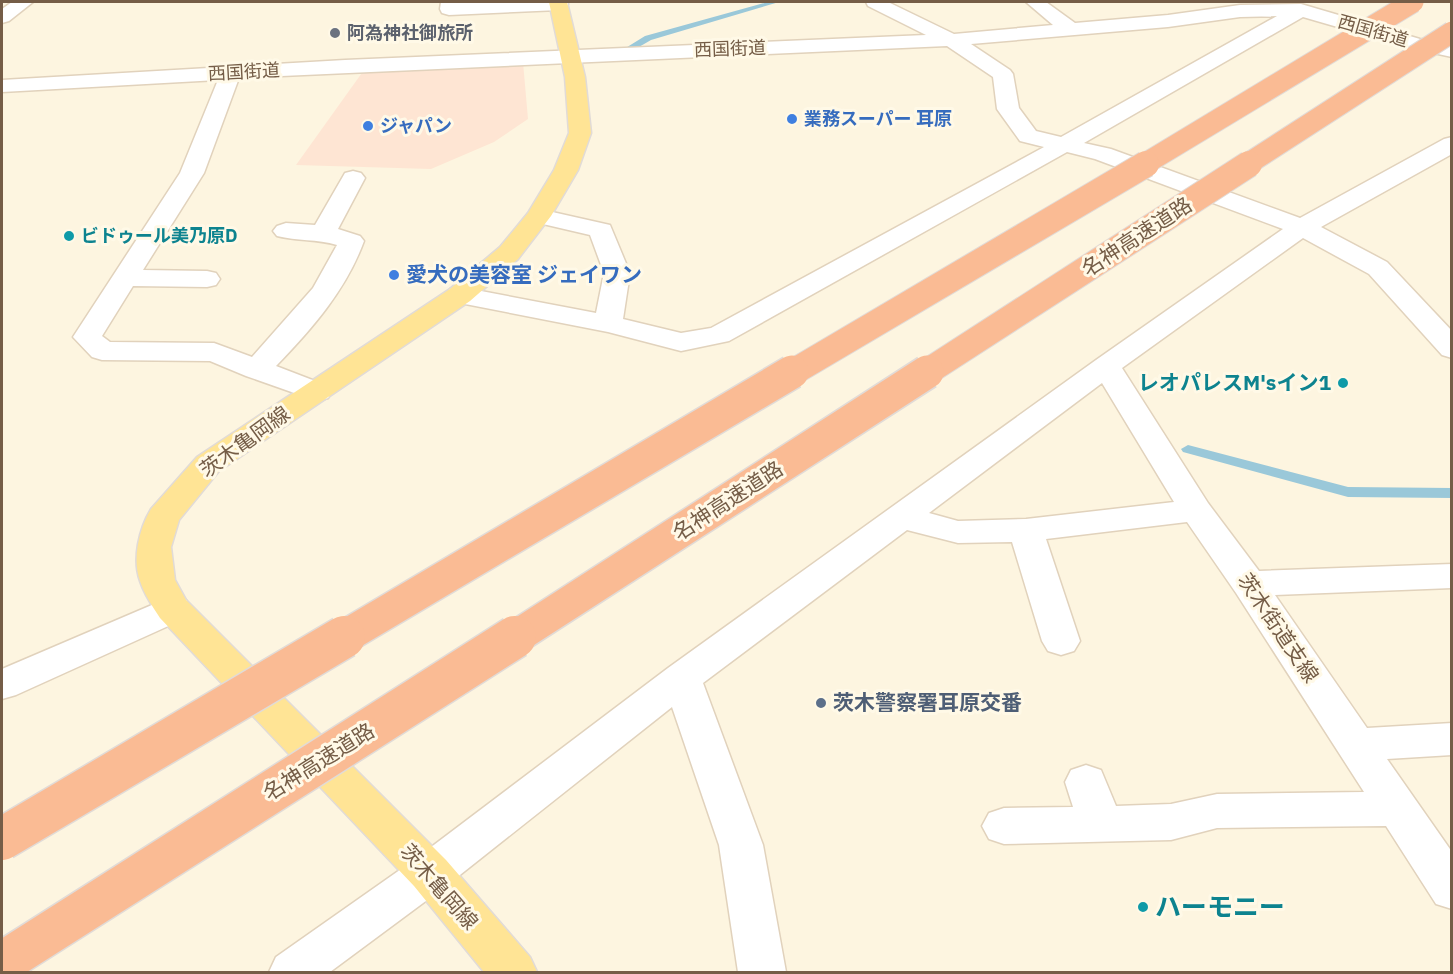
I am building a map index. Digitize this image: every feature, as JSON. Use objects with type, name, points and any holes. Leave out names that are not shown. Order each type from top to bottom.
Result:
[{"type":"highway","points":[[2,839],[1163,153],[1413,2]]},
{"type":"highway","name":"名神高速道路","points":[[2,963],[680,532],[1452,32]]},
{"type":"main road","name":"茨木亀岡線","points":[[513,972],[430,873],[173,609],[157,580],[154,547],[163,517],[208,464],[460,295],[509,253],[539,216],[566,170],[580,133],[571,56],[559,3]]},
{"type":"street","points":[[2,17],[24,2]]},
{"type":"street","points":[[450,2],[449,9],[559,3]]},
{"type":"street","points":[[875,2],[951,40],[1003,74],[1008,109],[1028,136],[1102,154],[1302,227],[1378,268],[1452,349]]},
{"type":"street","points":[[1035,2],[1070,29]]},
{"type":"street","points":[[460,295],[608,324],[681,342],[719,335],[1062,146],[1205,47],[1311,6]]},
{"type":"street","name":"西国街道","points":[[2,86],[571,56],[951,40],[1311,6],[1417,44],[1452,51]]},
{"type":"street","points":[[1168,21],[1205,47]]},
{"type":"street","points":[[231,73],[192,172],[87,337],[102,351],[214,352],[317,392]]},
{"type":"street","points":[[293,972],[430,873],[682,678],[1106,366],[1302,227],[1450,147]]},
{"type":"street","points":[[323,232],[353,178]]},
{"type":"street","points":[[539,216],[601,230],[617,273],[608,324]]},
{"type":"street","points":[[256,370],[309,312],[346,255],[351,241],[323,232],[286,231]]},
{"type":"street","points":[[126,278],[207,279]]},
{"type":"street","name":"茨木街道支線","points":[[1106,366],[1196,510],[1249,584],[1396,809],[1452,890]]},
{"type":"street","points":[[900,518],[958,532],[1026,530],[1196,510]]},
{"type":"street","points":[[1026,530],[1060,641]]},
{"type":"street","points":[[1249,584],[1452,576]]},
{"type":"street","points":[[9,673],[173,609]]},
{"type":"street","points":[[682,678],[741,845],[762,972]]},
{"type":"street","points":[[1355,745],[1452,740]]},
{"type":"street","points":[[1086,782],[1101,824]]},
{"type":"street","points":[[1004,826],[1171,822],[1217,811],[1396,809]]},
{"type":"shaded area","points":[[523,62],[528,119],[494,142],[431,169],[296,165],[364,70]]},
{"type":"waterway","points":[[629,49],[648,38],[775,2]]},
{"type":"waterway","points":[[1188,449],[1348,492],[1452,493]]},
{"type":"place","name":"阿為神社御旅所","points":[[335,33]]},
{"type":"place","name":"業務スーパー 耳原","points":[[792,119]]},
{"type":"place","name":"ジャパン","points":[[368,126]]},
{"type":"place","name":"ビドゥール美乃原D","points":[[69,236]]},
{"type":"place","name":"愛犬の美容室 ジェイワン","points":[[394,275]]},
{"type":"place","name":"レオパレスM'sイン1","points":[[1343,383]]},
{"type":"place","name":"茨木警察署耳原交番","points":[[821,703]]},
{"type":"place","name":"ハーモニー","points":[[1143,907]]}]
